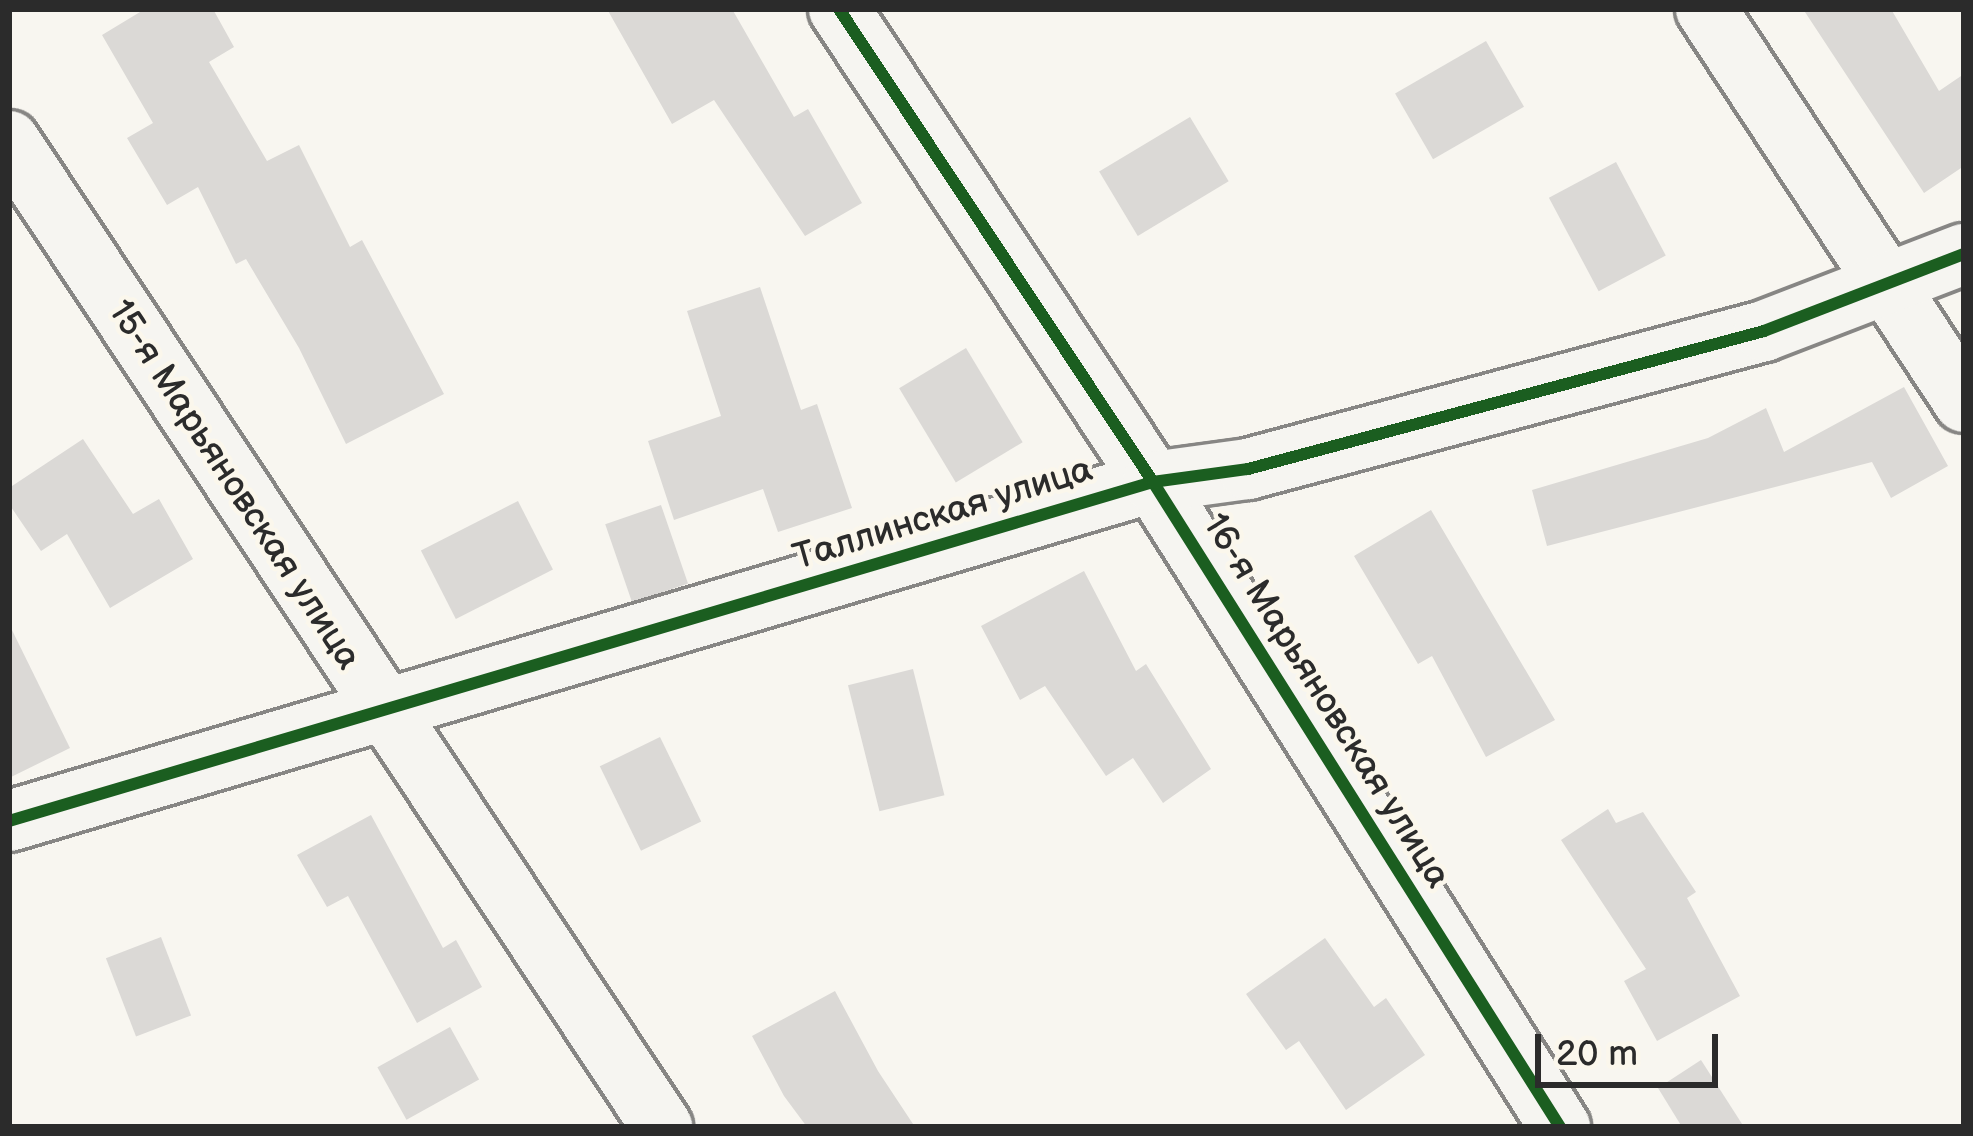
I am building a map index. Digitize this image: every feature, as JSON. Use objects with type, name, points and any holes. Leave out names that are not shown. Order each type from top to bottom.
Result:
[{"type":"street","name":"16-я Марьяновская улица","points":[[839,9],[1153,482],[1560,1127]]},
{"type":"street","points":[[1706,9],[1964,402]]},
{"type":"street","name":"15-я Марьяновская улица","points":[[9,141],[382,712],[662,1127]]},
{"type":"street","name":"Таллинская улица","points":[[9,821],[1153,482],[1248,469],[1764,332],[1891,289],[1964,254]]},
{"type":"building","points":[[145,9],[213,9],[234,47],[209,62],[267,161],[299,145],[350,247],[362,240],[444,394],[346,444],[299,348],[246,259],[236,264],[198,187],[167,205],[127,138],[153,123],[102,35]]},
{"type":"building","points":[[607,9],[732,9],[794,117],[808,109],[862,203],[805,236],[714,100],[672,124]]},
{"type":"building","points":[[1803,9],[1891,9],[1939,91],[1964,74],[1964,166],[1924,193]]},
{"type":"building","points":[[1486,41],[1524,107],[1433,159],[1395,94]]},
{"type":"building","points":[[1190,117],[1229,181],[1138,236],[1099,172]]},
{"type":"building","points":[[1616,162],[1666,256],[1599,291],[1549,198]]},
{"type":"building","points":[[760,287],[801,410],[817,404],[852,508],[778,532],[763,489],[674,520],[648,441],[721,416],[687,311]]},
{"type":"building","points":[[966,348],[1023,442],[956,482],[899,388]]},
{"type":"building","points":[[1904,387],[1948,466],[1891,498],[1872,462],[1547,546],[1532,490],[1708,438],[1766,408],[1784,452]]},
{"type":"building","points":[[83,439],[133,514],[159,499],[193,559],[110,608],[67,534],[41,551],[9,504],[9,488]]},
{"type":"building","points":[[518,501],[553,570],[456,619],[421,550]]},
{"type":"building","points":[[661,505],[688,583],[632,603],[605,524]]},
{"type":"building","points":[[1431,510],[1555,720],[1486,757],[1432,656],[1418,664],[1354,556]]},
{"type":"building","points":[[1084,571],[1136,671],[1146,664],[1211,769],[1163,803],[1133,758],[1106,776],[1045,686],[1020,700],[981,626]]},
{"type":"building","points":[[9,624],[70,748],[9,778]]},
{"type":"building","points":[[913,669],[944,795],[879,811],[848,685]]},
{"type":"building","points":[[660,737],[701,821],[641,851],[600,766]]},
{"type":"building","points":[[1608,809],[1616,823],[1643,812],[1696,892],[1687,898],[1740,996],[1657,1041],[1624,981],[1646,969],[1561,840]]},
{"type":"building","points":[[371,815],[443,948],[456,940],[482,987],[417,1023],[348,896],[327,907],[297,855]]},
{"type":"building","points":[[161,937],[191,1015],[136,1037],[106,958]]},
{"type":"building","points":[[1325,938],[1374,1007],[1386,998],[1425,1055],[1346,1110],[1299,1041],[1286,1050],[1246,994]]},
{"type":"building","points":[[835,991],[915,1127],[807,1127],[784,1096],[752,1036]]},
{"type":"building","points":[[450,1027],[479,1079],[406,1120],[377,1067]]},
{"type":"building","points":[[1701,1060],[1744,1127],[1682,1127],[1658,1088]]},
{"type":"cycle path","points":[[839,9],[1153,482],[1560,1127]]},
{"type":"cycle path","points":[[9,821],[1153,482],[1248,469],[1764,331],[1964,254]]}]
